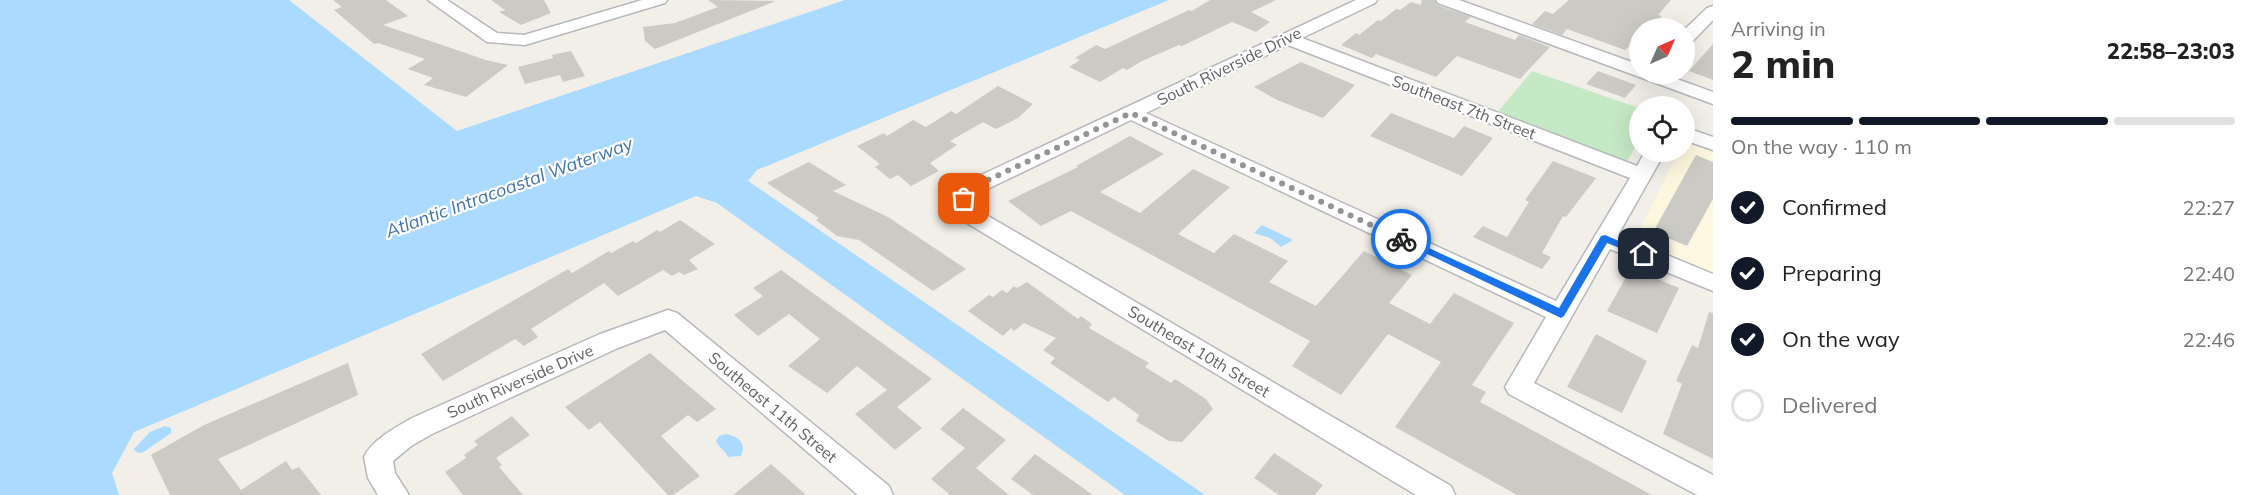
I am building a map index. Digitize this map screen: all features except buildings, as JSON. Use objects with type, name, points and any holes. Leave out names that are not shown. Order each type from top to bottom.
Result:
[{"type":"street","points":[[436,0],[493,38],[525,40],[659,0]]},
{"type":"street","name":"South Riverside Drive","points":[[964,199],[971,188],[1369,0]]},
{"type":"street","points":[[1444,0],[1629,67]]},
{"type":"street","points":[[1695,30],[1712,14]]},
{"type":"street","name":"Southeast 7th Street","points":[[1286,38],[1642,175]]},
{"type":"street","points":[[1676,84],[1713,98]]},
{"type":"street","points":[[1131,113],[1561,314]]},
{"type":"street","points":[[1695,137],[1713,144]]},
{"type":"street","points":[[1649,162],[1518,387],[1713,489]]},
{"type":"street","name":"Southeast 10th Street","points":[[964,199],[975,218],[1441,495]]},
{"type":"street","points":[[1605,238],[1713,283]]},
{"type":"street","name":"South Riverside Drive","points":[[395,495],[382,478],[378,457],[401,438],[609,341],[668,319]]},
{"type":"street","name":"Southeast 11th Street","points":[[668,319],[879,495]]},
{"type":"shaded area","points":[[1695,145],[1713,151],[1713,274],[1634,241],[1673,162],[1695,162]]},
{"type":"green space","points":[[1532,71],[1629,105],[1629,158],[1627,162],[1496,114]]},
{"type":"water","name":"Atlantic Intracoastal Waterway","points":[[0,0],[289,0],[457,131],[845,0],[1169,0],[757,170],[748,181],[1205,495],[1125,495],[717,203],[696,196],[134,432],[112,473],[119,495],[0,495]]},
{"type":"water","points":[[1262,225],[1293,240],[1281,247],[1270,238],[1254,233]]},
{"type":"water","points":[[165,426],[171,428],[171,433],[142,453],[136,452],[134,449],[150,432]]},
{"type":"water","points":[[726,434],[740,441],[743,447],[741,456],[728,457],[717,443],[719,436]]},
{"type":"way so far","points":[[964,199],[971,188],[1131,113],[1401,239]]},
{"type":"route","points":[[1401,239],[1561,314],[1605,238],[1644,254]]}]
